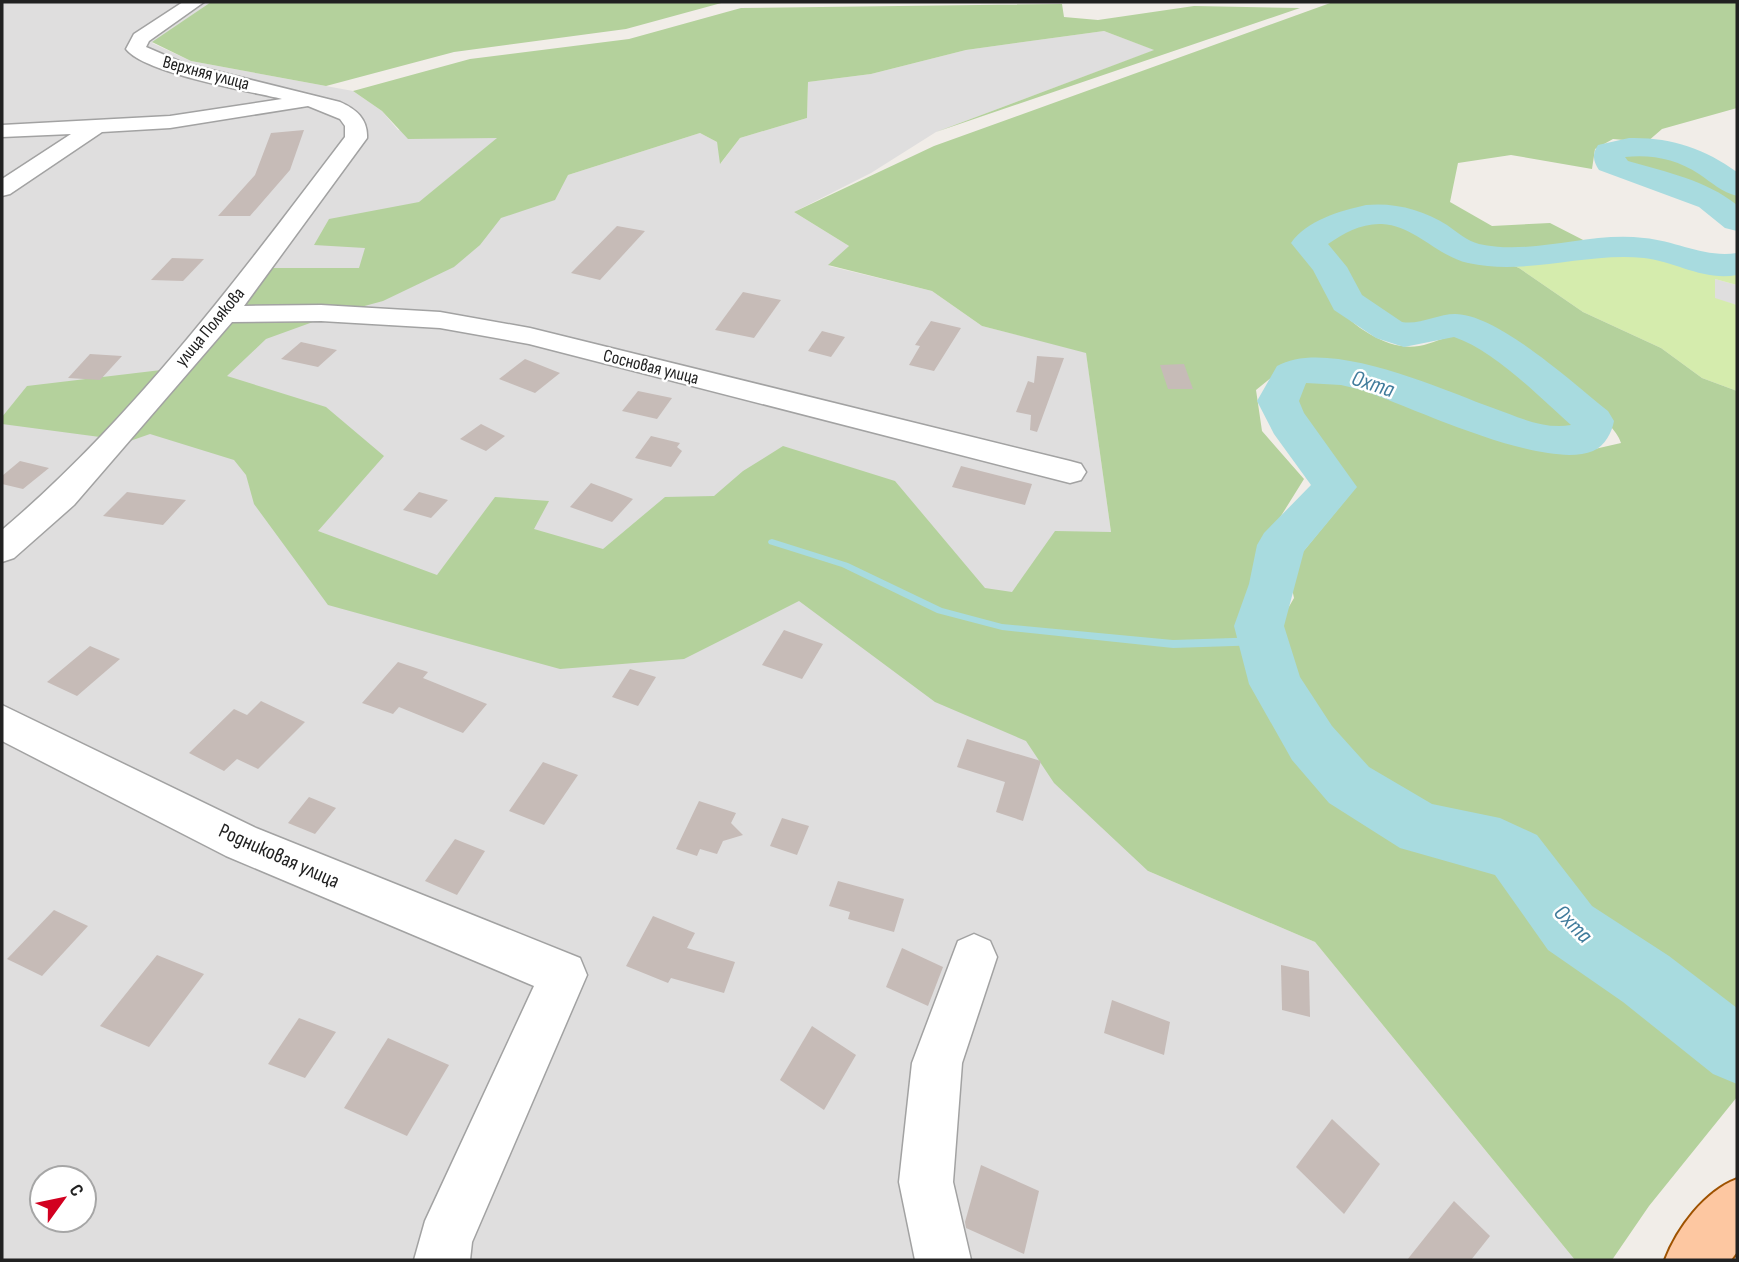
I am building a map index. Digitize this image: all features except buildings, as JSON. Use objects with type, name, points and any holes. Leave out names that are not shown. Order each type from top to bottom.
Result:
[{"type":"main road","points":[[1694,1260],[1737,1207]]},
{"type":"street","name":"Верхняя улица","points":[[195,2],[141,38],[136,49],[149,58],[176,67],[312,101]]},
{"type":"street","points":[[2,131],[182,120],[312,101]]},
{"type":"street","name":"улица Полякова","points":[[2,549],[62,497],[224,314],[356,138],[358,129],[350,114],[312,101]]},
{"type":"street","points":[[2,189],[97,126]]},
{"type":"street","name":"Сосновая улица","points":[[224,314],[321,313],[440,320],[530,336],[1070,472]]},
{"type":"street","name":"Родниковая улица","points":[[2,722],[241,842],[563,975],[445,1241],[442,1260]]},
{"type":"street","points":[[943,1260],[926,1182],[937,1063],[974,957]]},
{"type":"shaded area","points":[[2,2],[211,2],[152,43],[191,61],[353,91],[382,111],[398,130],[498,137],[568,175],[700,133],[717,142],[721,163],[740,138],[807,118],[808,82],[871,74],[966,50],[1104,31],[1155,50],[936,132],[871,173],[794,212],[849,246],[829,266],[932,291],[982,326],[1086,352],[1111,532],[1148,871],[1315,942],[1575,1260],[2,1260]]},
{"type":"shaded area","points":[[1715,279],[1737,285],[1737,305],[1715,299]]},
{"type":"green space","points":[[211,2],[725,2],[626,29],[454,52],[326,86],[191,61],[152,42]]},
{"type":"green space","points":[[1333,2],[1737,2],[1737,108],[1662,129],[1647,142],[1613,139],[1595,149],[1592,169],[1511,155],[1458,163],[1450,202],[1492,226],[1550,223],[1591,244],[1477,250],[1418,216],[1374,210],[1320,225],[1297,242],[1317,267],[1336,306],[1363,330],[1385,341],[1408,347],[1457,336],[1484,345],[1525,375],[1576,420],[1575,426],[1553,430],[1525,427],[1332,361],[1288,364],[1256,390],[1262,431],[1304,479],[1266,540],[1243,620],[1257,686],[1292,746],[1338,793],[1408,838],[1501,869],[1547,927],[1623,989],[1737,1073],[1737,1097],[1649,1206],[1612,1260],[1575,1260],[1315,942],[1148,871],[1054,783],[1026,741],[935,702],[799,601],[684,659],[560,669],[328,605],[254,504],[246,475],[234,460],[150,434],[130,441],[2,424],[2,417],[27,386],[178,368],[231,320],[273,268],[359,268],[365,248],[314,245],[329,219],[419,202],[497,138],[408,139],[382,111],[353,91],[470,59],[629,39],[741,8],[1062,4],[1064,17],[1098,20],[1194,6],[1300,8],[936,132],[1154,50],[1104,31],[966,50],[871,74],[808,82],[807,118],[740,138],[720,164],[717,142],[700,133],[568,175],[555,200],[501,218],[480,245],[454,267],[383,301],[335,314],[266,339],[227,376],[326,407],[384,456],[318,531],[437,575],[495,497],[549,501],[534,529],[603,549],[665,497],[714,496],[743,471],[783,446],[895,481],[985,588],[1012,592],[1055,531],[1111,532],[1086,353],[982,326],[932,291],[828,265],[849,246],[794,212],[934,146]]},
{"type":"green space","points":[[1638,152],[1679,161],[1737,192],[1737,209],[1713,193],[1619,164],[1616,157],[1619,153]]},
{"type":"green space","points":[[1379,220],[1411,226],[1459,257],[1502,261],[1519,268],[1583,312],[1661,348],[1702,378],[1737,391],[1737,1023],[1577,911],[1533,849],[1505,834],[1441,818],[1364,777],[1317,730],[1287,684],[1279,624],[1294,598],[1288,570],[1352,492],[1346,479],[1304,425],[1293,400],[1310,377],[1325,375],[1379,390],[1545,449],[1586,451],[1621,443],[1599,414],[1554,374],[1484,326],[1461,319],[1414,327],[1399,326],[1377,316],[1364,305],[1352,291],[1340,267],[1322,245],[1340,228]]},
{"type":"green space","points":[[1627,251],[1651,253],[1693,268],[1737,270],[1737,285],[1715,279],[1715,298],[1737,305],[1737,391],[1702,378],[1661,348],[1583,312],[1519,268],[1502,261],[1593,256]]},
{"type":"waterway","name":"Охта","points":[[1737,186],[1701,162],[1676,152],[1641,147],[1609,152],[1610,163],[1617,168],[1667,182],[1711,200],[1737,221]]},
{"type":"waterway","name":"Охта","points":[[1737,264],[1713,266],[1656,250],[1623,247],[1532,256],[1488,256],[1460,249],[1418,223],[1383,214],[1348,220],[1308,243],[1329,267],[1347,302],[1389,330],[1404,335],[1456,325],[1474,331],[1499,345],[1593,421],[1591,430],[1581,440],[1543,439],[1376,381],[1314,369],[1294,373],[1286,382],[1278,401],[1296,435],[1335,487],[1281,545],[1273,584],[1259,626],[1275,684],[1312,743],[1349,785],[1421,829],[1500,846],[1516,855],[1570,928],[1646,979],[1737,1050]]},
{"type":"waterway","points":[[772,542],[845,565],[940,611],[1002,627],[1173,644],[1263,641]]}]
